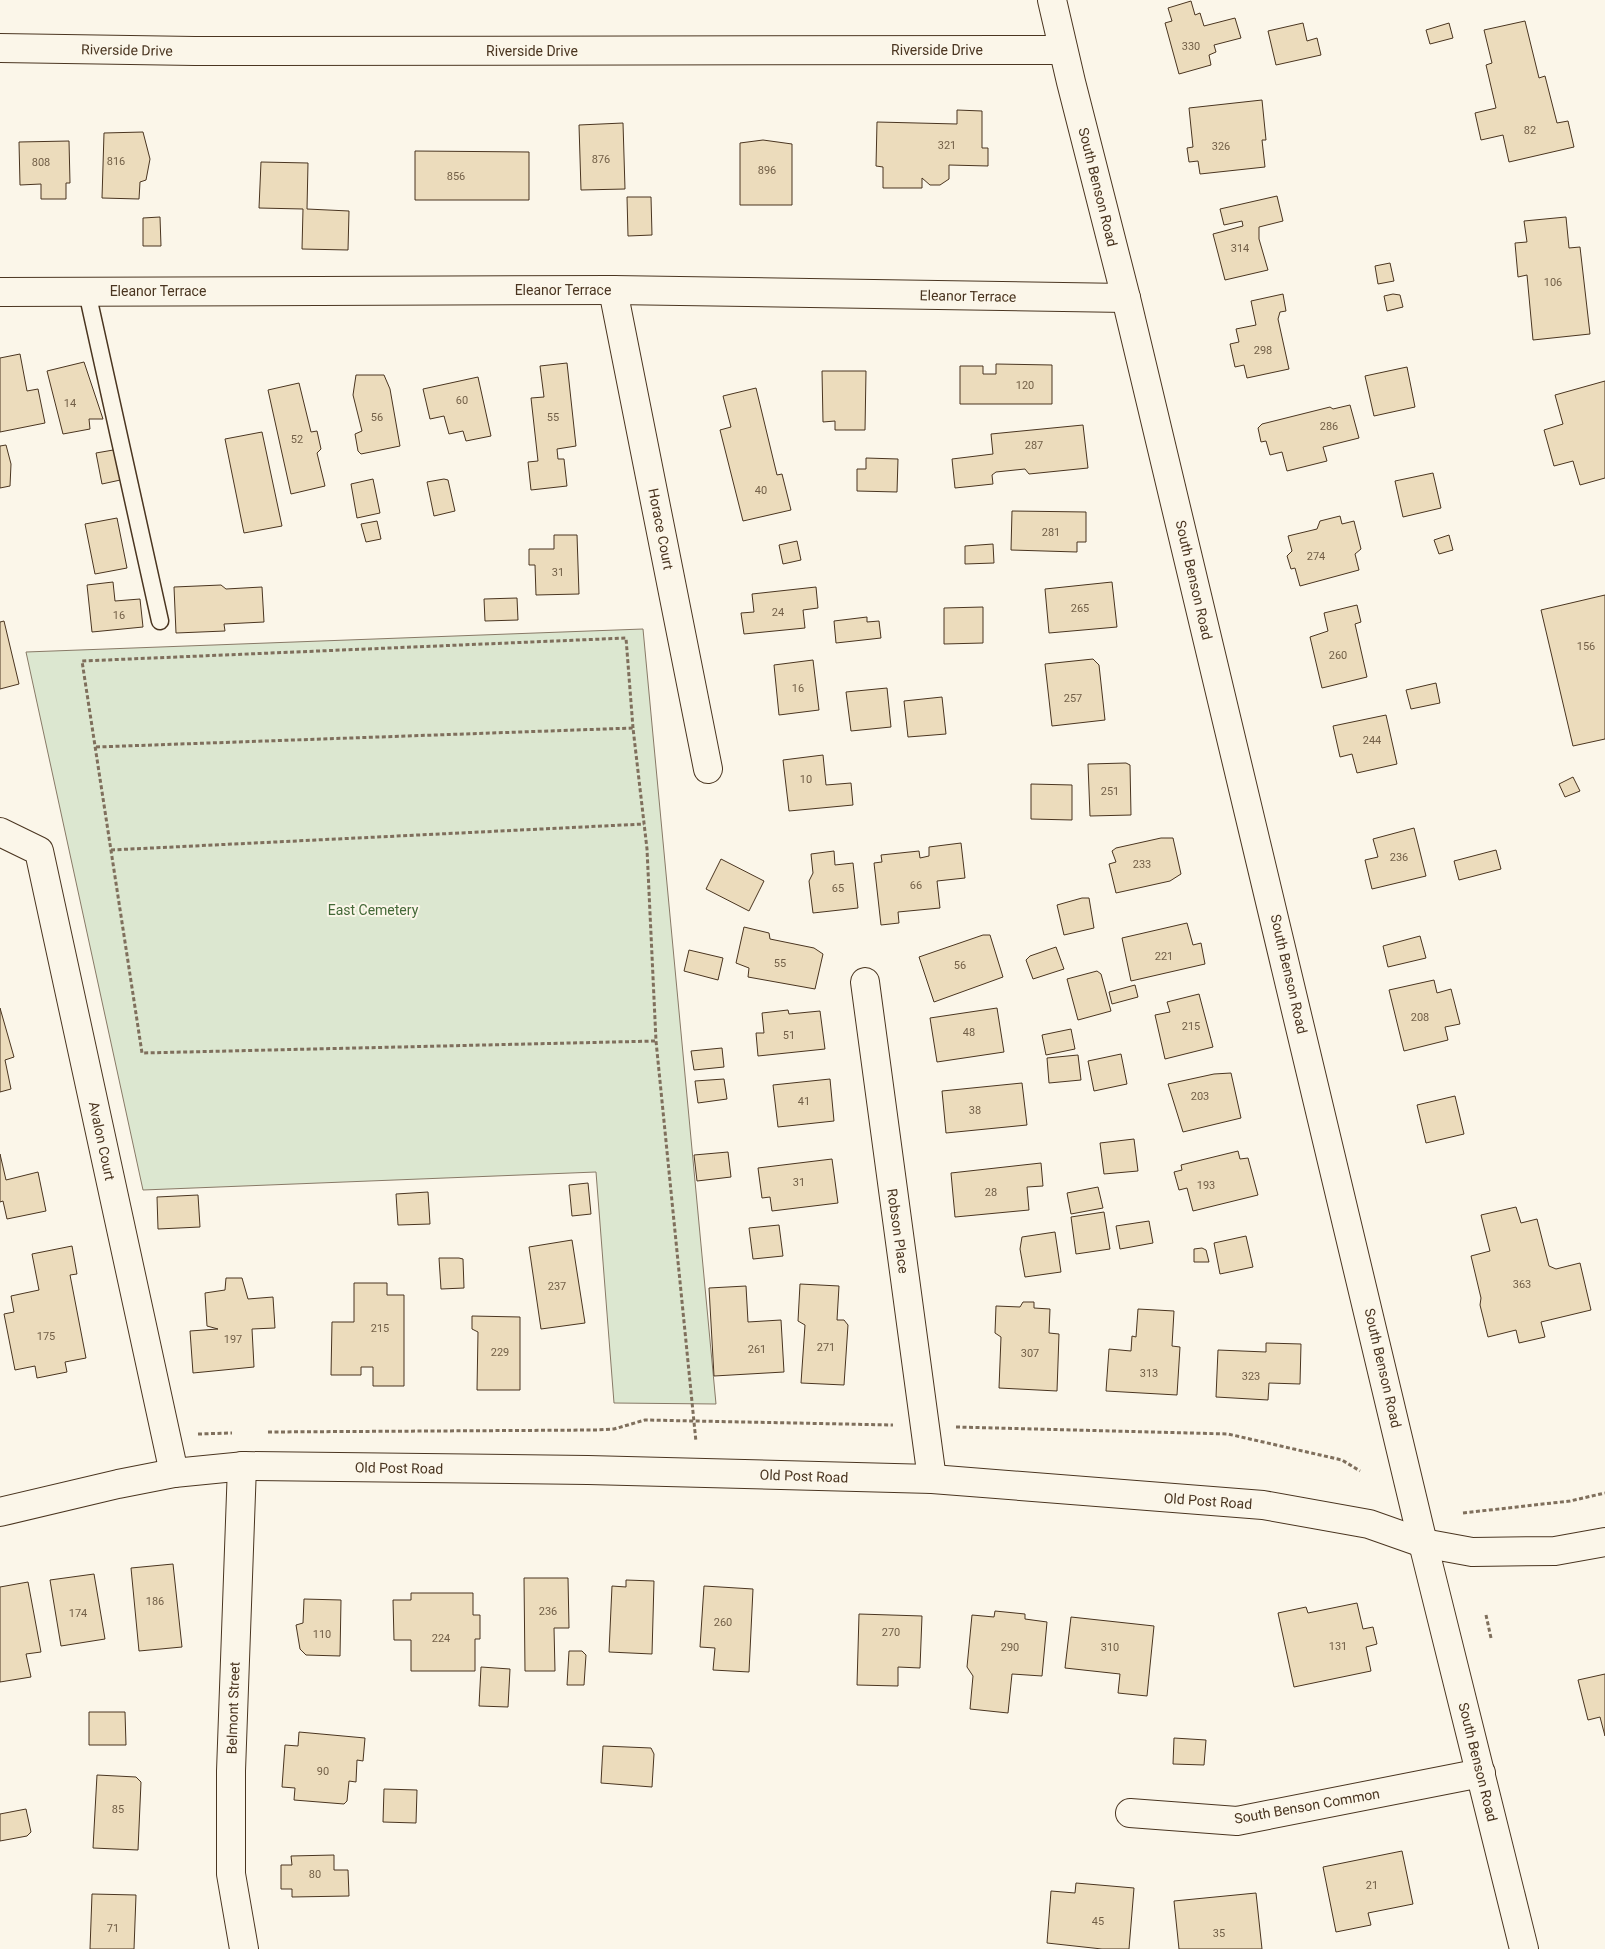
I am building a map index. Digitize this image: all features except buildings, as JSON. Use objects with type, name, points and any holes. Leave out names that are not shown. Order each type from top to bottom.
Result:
[{"type":"street","name":"South Benson Road","points":[[1052,0],[1126,298],[1423,1543],[1524,1949]]},
{"type":"street","name":"Riverside Drive","points":[[0,48],[195,51],[1063,50]]},
{"type":"street","name":"Eleanor Terrace","points":[[0,292],[613,290],[1126,298]]},
{"type":"street","name":"Horace Court","points":[[613,290],[708,769]]},
{"type":"street","name":"Avalon Court","points":[[0,832],[39,852],[174,1473]]},
{"type":"street","name":"Robson Place","points":[[865,982],[932,1479]]},
{"type":"street","name":"Old Post Road","points":[[0,1512],[118,1484],[174,1473],[242,1466],[698,1473],[932,1479],[1263,1505],[1369,1524],[1423,1543],[1472,1552],[1555,1551],[1605,1542]]},
{"type":"street","name":"Belmont Street","points":[[242,1466],[230,1771],[231,1874],[244,1949]]},
{"type":"street","name":"South Benson Common","points":[[1130,1813],[1237,1821],[1481,1773]]},
{"type":"lane","points":[[87,292],[160,621]]},
{"type":"path","points":[[656,1041],[142,1053],[82,661],[626,638],[633,728],[646,849],[656,1041],[698,1473]]},
{"type":"path","points":[[96,748],[633,728]]},
{"type":"path","points":[[111,850],[644,824]]},
{"type":"path","points":[[946,1426],[1228,1434],[1342,1460],[1360,1471]]},
{"type":"path","points":[[1463,1512],[1570,1501],[1605,1493]]},
{"type":"path","points":[[1486,1615],[1491,1638]]},
{"type":"green space","name":"East Cemetery","points":[[643,629],[716,1404],[614,1403],[596,1172],[143,1190],[26,652]]}]
